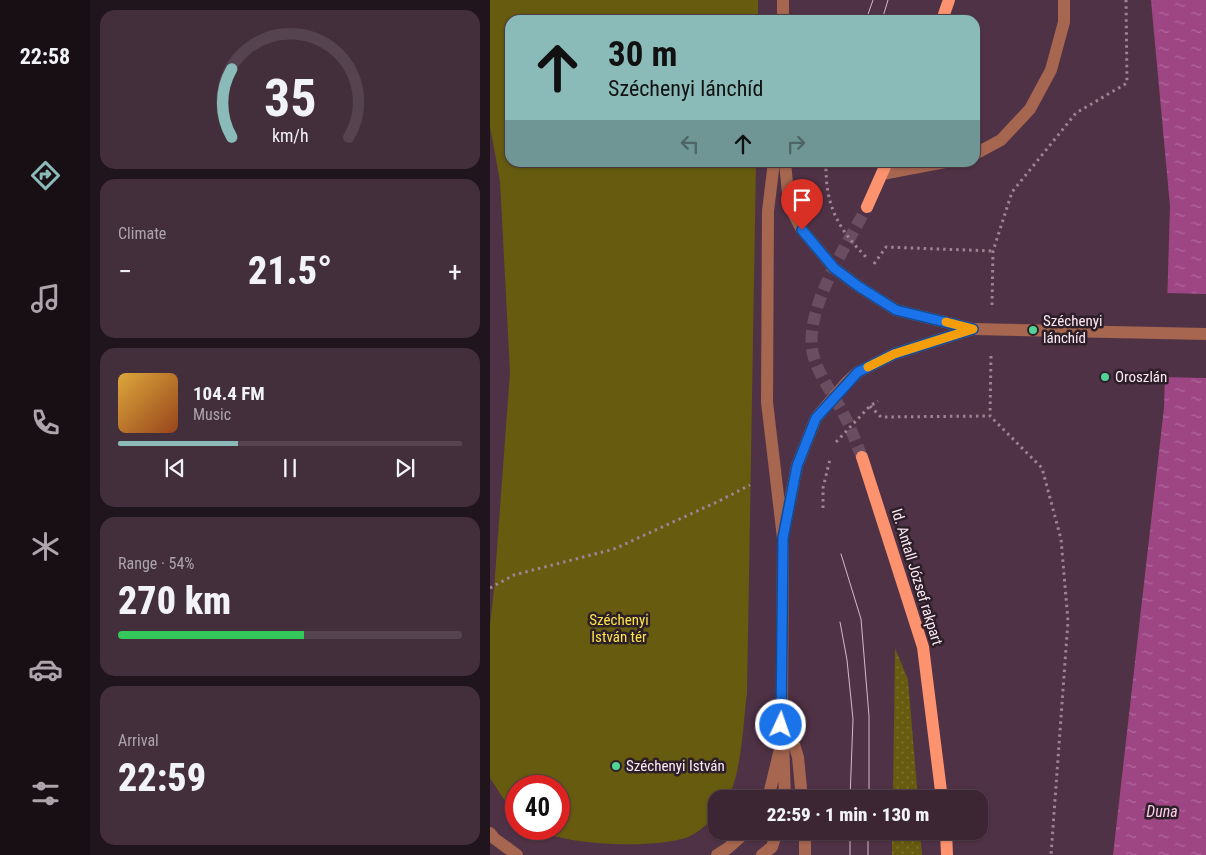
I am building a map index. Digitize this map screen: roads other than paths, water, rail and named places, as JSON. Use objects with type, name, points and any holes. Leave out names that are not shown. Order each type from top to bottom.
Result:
[{"type":"main road","points":[[944,15],[949,0]]},
{"type":"main road","points":[[867,207],[884,168]]},
{"type":"main road","name":"Id. Antall József rakpart","points":[[862,457],[923,647],[941,790]]},
{"type":"main road","points":[[946,840],[947,855]]},
{"type":"street","points":[[783,0],[783,15]]},
{"type":"street","points":[[980,151],[1001,140],[1030,109],[1052,70],[1064,22],[1064,0]]},
{"type":"street","points":[[773,167],[768,210],[767,402],[783,538],[782,708],[785,790]]},
{"type":"street","points":[[785,167],[789,205],[802,230],[834,268],[866,292],[896,310],[973,329],[1206,334]]},
{"type":"street","points":[[783,538],[797,466],[816,418],[847,382],[858,372],[894,354],[973,329]]},
{"type":"street","points":[[770,790],[778,758],[782,708]]},
{"type":"street","points":[[782,708],[798,757],[801,790]]},
{"type":"street","points":[[490,833],[494,839],[517,855]]},
{"type":"street","points":[[718,855],[737,840]]},
{"type":"street","points":[[762,855],[772,847],[774,840]]},
{"type":"street","points":[[805,840],[805,855]]},
{"type":"water","name":"Duna","points":[[1151,0],[1206,0],[1206,855],[1113,855],[1164,408],[1170,206]]},
{"type":"tunnel","points":[[862,457],[847,420],[815,362],[812,337],[814,318],[820,298],[838,259],[867,207]]},
{"type":"tram line","points":[[868,15],[873,0]]},
{"type":"tram line","points":[[884,15],[888,0]]},
{"type":"tram line","points":[[841,554],[861,619],[869,716],[869,790]]},
{"type":"tram line","points":[[840,622],[847,660],[853,719],[850,790]]},
{"type":"tram line","points":[[850,840],[850,855]]},
{"type":"tram line","points":[[868,840],[868,855]]},
{"type":"place","name":"Széchenyi lánchíd","points":[[1033,330]]},
{"type":"place","name":"Oroszlán","points":[[1105,377]]},
{"type":"place","name":"Széchenyi István","points":[[616,766]]},
{"type":"park label","name":"Széchenyi István tér","points":[[619,628]]}]
